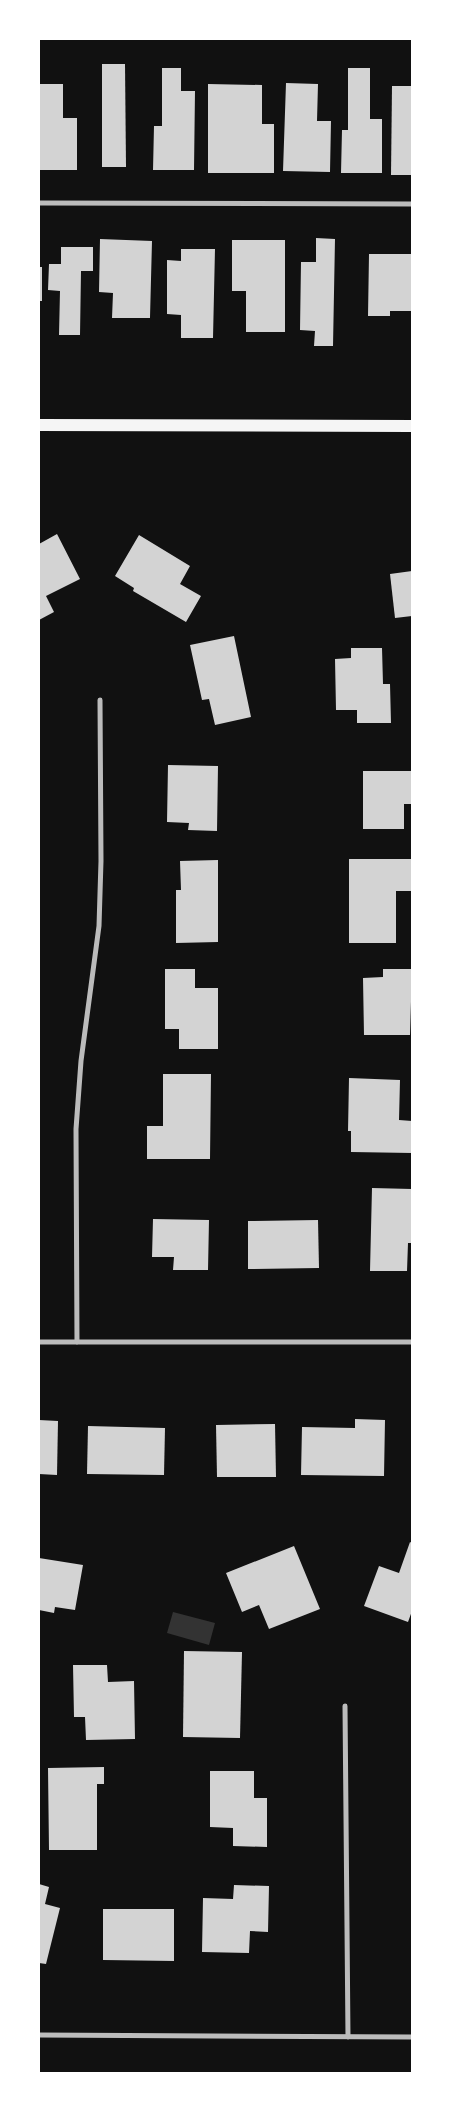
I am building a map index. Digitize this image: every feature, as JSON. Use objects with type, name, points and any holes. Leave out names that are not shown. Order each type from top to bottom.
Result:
[{"type":"main road","points":[[39,425],[412,426]]},
{"type":"street","points":[[39,203],[412,204]]},
{"type":"street","points":[[77,1342],[76,1129],[81,1061],[99,926],[101,861],[100,700]]},
{"type":"street","points":[[39,1342],[412,1342]]},
{"type":"street","points":[[345,1706],[348,2037]]},
{"type":"street","points":[[39,2035],[412,2037]]},
{"type":"shaded area","points":[[173,1612],[215,1623],[209,1645],[167,1633]]},
{"type":"building","points":[[102,64],[125,64],[126,167],[102,167]]},
{"type":"building","points":[[162,68],[181,68],[181,91],[195,91],[194,170],[153,170],[154,126],[162,126]]},
{"type":"building","points":[[348,68],[370,68],[370,119],[382,119],[382,173],[341,173],[342,130],[348,130]]},
{"type":"building","points":[[286,83],[318,84],[317,121],[331,121],[330,172],[283,171]]},
{"type":"building","points":[[39,84],[63,84],[63,118],[77,118],[77,170],[39,170]]},
{"type":"building","points":[[208,84],[262,85],[262,124],[274,124],[274,173],[208,173]]},
{"type":"building","points":[[392,86],[412,86],[412,175],[391,175]]},
{"type":"building","points":[[316,238],[335,239],[333,346],[314,346],[315,331],[300,330],[301,262],[316,262]]},
{"type":"building","points":[[100,239],[152,241],[150,318],[112,318],[113,293],[99,292]]},
{"type":"building","points":[[232,240],[285,240],[285,332],[246,332],[246,291],[232,291]]},
{"type":"building","points":[[61,247],[93,247],[93,271],[81,271],[80,335],[59,335],[60,291],[48,290],[49,264],[61,264]]},
{"type":"building","points":[[181,249],[215,249],[213,338],[181,338],[181,315],[167,314],[167,260],[181,261]]},
{"type":"building","points":[[369,254],[412,254],[411,311],[390,311],[390,316],[368,316]]},
{"type":"building","points":[[39,267],[42,267],[42,301],[39,301]]},
{"type":"building","points":[[57,534],[80,579],[46,596],[54,612],[39,620],[39,544]]},
{"type":"building","points":[[139,535],[190,566],[180,584],[201,596],[186,622],[133,591],[134,588],[115,576]]},
{"type":"building","points":[[412,571],[412,616],[395,618],[390,574]]},
{"type":"building","points":[[234,636],[251,717],[215,725],[209,699],[202,700],[190,645]]},
{"type":"building","points":[[351,648],[382,648],[383,684],[390,684],[391,723],[357,723],[357,710],[336,710],[335,659],[351,658]]},
{"type":"building","points":[[168,765],[218,766],[217,831],[188,830],[189,823],[167,822]]},
{"type":"building","points":[[363,771],[412,771],[412,804],[404,804],[404,829],[363,829]]},
{"type":"building","points":[[349,859],[412,859],[412,891],[396,891],[396,943],[349,943]]},
{"type":"building","points":[[218,860],[218,942],[176,943],[176,890],[181,890],[180,861]]},
{"type":"building","points":[[165,969],[195,969],[195,988],[218,988],[218,1049],[179,1049],[179,1029],[165,1029]]},
{"type":"building","points":[[383,969],[412,969],[410,1035],[364,1035],[363,978],[383,977]]},
{"type":"building","points":[[163,1074],[211,1074],[210,1159],[147,1159],[147,1126],[163,1126]]},
{"type":"building","points":[[349,1078],[400,1080],[399,1120],[412,1121],[412,1153],[351,1152],[351,1131],[348,1131]]},
{"type":"building","points":[[372,1188],[412,1189],[412,1243],[408,1243],[407,1271],[370,1271]]},
{"type":"building","points":[[153,1219],[209,1220],[208,1270],[173,1270],[174,1257],[152,1257]]},
{"type":"building","points":[[318,1220],[319,1268],[248,1269],[248,1221]]},
{"type":"building","points":[[355,1419],[385,1420],[384,1476],[301,1475],[302,1427],[355,1428]]},
{"type":"building","points":[[39,1420],[58,1421],[57,1475],[39,1474]]},
{"type":"building","points":[[275,1424],[276,1477],[217,1477],[216,1425]]},
{"type":"building","points":[[88,1426],[165,1428],[164,1475],[87,1474]]},
{"type":"building","points":[[410,1542],[412,1543],[412,1611],[408,1622],[364,1606],[379,1566],[399,1573]]},
{"type":"building","points":[[294,1546],[320,1609],[269,1629],[259,1605],[242,1612],[226,1573]]},
{"type":"building","points":[[39,1558],[83,1565],[75,1610],[55,1607],[54,1613],[39,1610]]},
{"type":"building","points":[[184,1651],[242,1652],[240,1738],[183,1737]]},
{"type":"building","points":[[73,1665],[107,1665],[108,1682],[134,1681],[135,1739],[86,1740],[85,1717],[74,1717]]},
{"type":"building","points":[[104,1767],[104,1784],[97,1784],[97,1850],[49,1850],[48,1768]]},
{"type":"building","points":[[210,1771],[254,1771],[254,1798],[267,1798],[267,1847],[233,1846],[233,1828],[210,1827]]},
{"type":"building","points":[[39,1884],[49,1887],[45,1904],[60,1908],[46,1964],[39,1963]]},
{"type":"building","points":[[234,1885],[269,1886],[268,1932],[250,1931],[249,1953],[202,1952],[203,1898],[233,1899]]},
{"type":"building","points":[[103,1909],[174,1909],[174,1961],[103,1960]]}]
